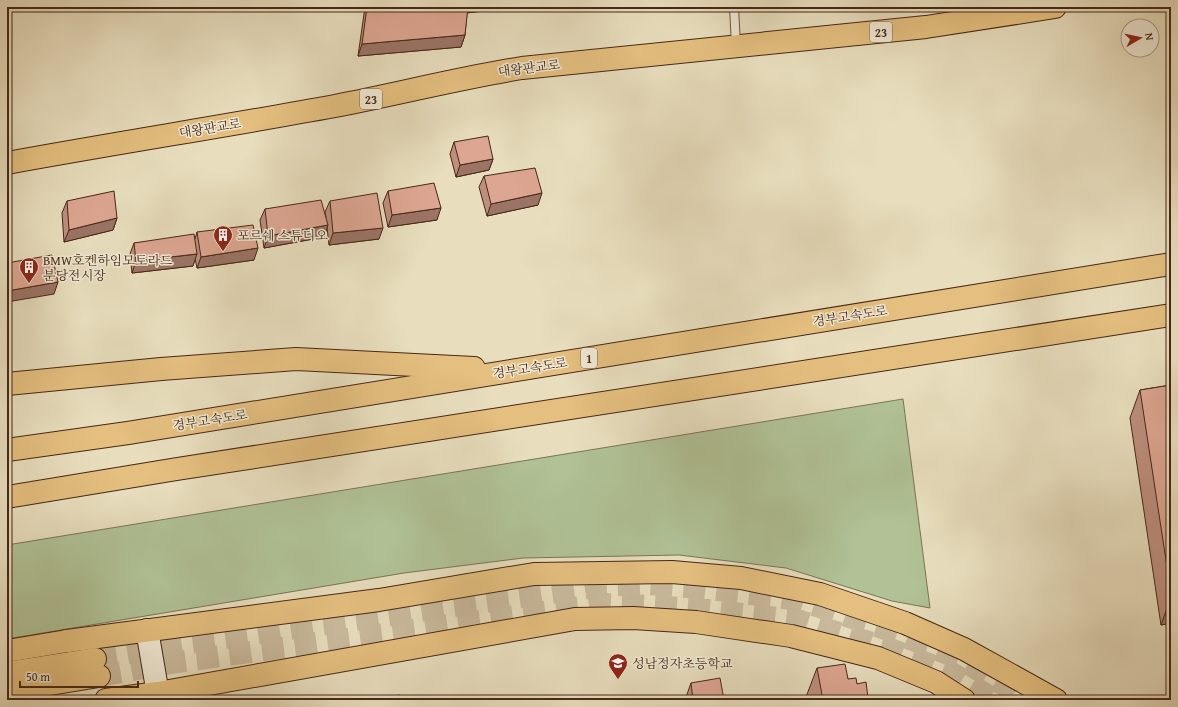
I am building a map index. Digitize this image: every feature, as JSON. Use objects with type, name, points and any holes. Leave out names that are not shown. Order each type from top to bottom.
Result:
[{"type":"main road","name":"대왕판교로","points":[[7,163],[261,120],[522,68],[926,27],[1026,10],[1055,7]]},
{"type":"main road","name":"경부고속도로","points":[[7,450],[136,432],[1171,264]]},
{"type":"main road","points":[[7,497],[177,468],[1171,315]]},
{"type":"main road","points":[[7,384],[161,369],[296,359],[517,370]]},
{"type":"main road","points":[[7,651],[147,630],[379,600],[534,574],[672,572],[741,578],[820,594],[905,623],[964,649],[1056,700]]},
{"type":"main road","points":[[106,700],[158,696],[575,619],[632,618],[696,622],[791,636],[878,658],[936,682],[964,700]]},
{"type":"main road","points":[[7,673],[97,668],[7,691]]},
{"type":"street","points":[[147,630],[158,696]]},
{"type":"lane","points":[[734,7],[736,46]]},
{"type":"green space","points":[[903,399],[930,608],[892,601],[786,568],[679,555],[523,558],[404,573],[7,639],[7,545]]},
{"type":"green space","points":[[400,695],[401,700],[371,700]]},
{"type":"building","points":[[367,7],[468,7],[465,35],[362,44]]},
{"type":"building","points":[[488,136],[493,159],[460,165],[454,142]]},
{"type":"building","points":[[535,168],[542,193],[491,204],[484,176]]},
{"type":"building","points":[[434,183],[441,208],[392,215],[388,191]]},
{"type":"building","points":[[114,191],[117,218],[69,230],[67,201]]},
{"type":"building","points":[[377,193],[383,228],[333,233],[330,201]]},
{"type":"building","points":[[321,200],[328,225],[268,236],[265,209]]},
{"type":"building","points":[[253,225],[258,248],[201,257],[197,232]]},
{"type":"building","points":[[194,234],[197,254],[136,261],[134,243]]},
{"type":"building","points":[[52,255],[58,282],[7,291],[7,263]]},
{"type":"building","points":[[1171,385],[1171,593],[1140,390]]},
{"type":"building","points":[[845,664],[848,679],[856,678],[857,684],[866,682],[868,698],[860,700],[823,700],[817,668]]},
{"type":"building","points":[[720,678],[724,700],[693,700],[691,683]]},
{"type":"tunnel","points":[[95,659],[174,645],[602,586],[647,584],[702,588],[799,600],[888,630],[960,659],[1029,700]]},
{"type":"tunnel","points":[[99,676],[177,662],[603,604],[707,610],[797,620],[885,647],[952,673],[995,700]]},
{"type":"place","name":"포르쉐 스튜디오","points":[[223,252]]},
{"type":"place","name":"BMW호켄하임모토라드 분당전시장","points":[[29,284]]},
{"type":"place","name":"성남정자초등학교","points":[[618,680]]}]
